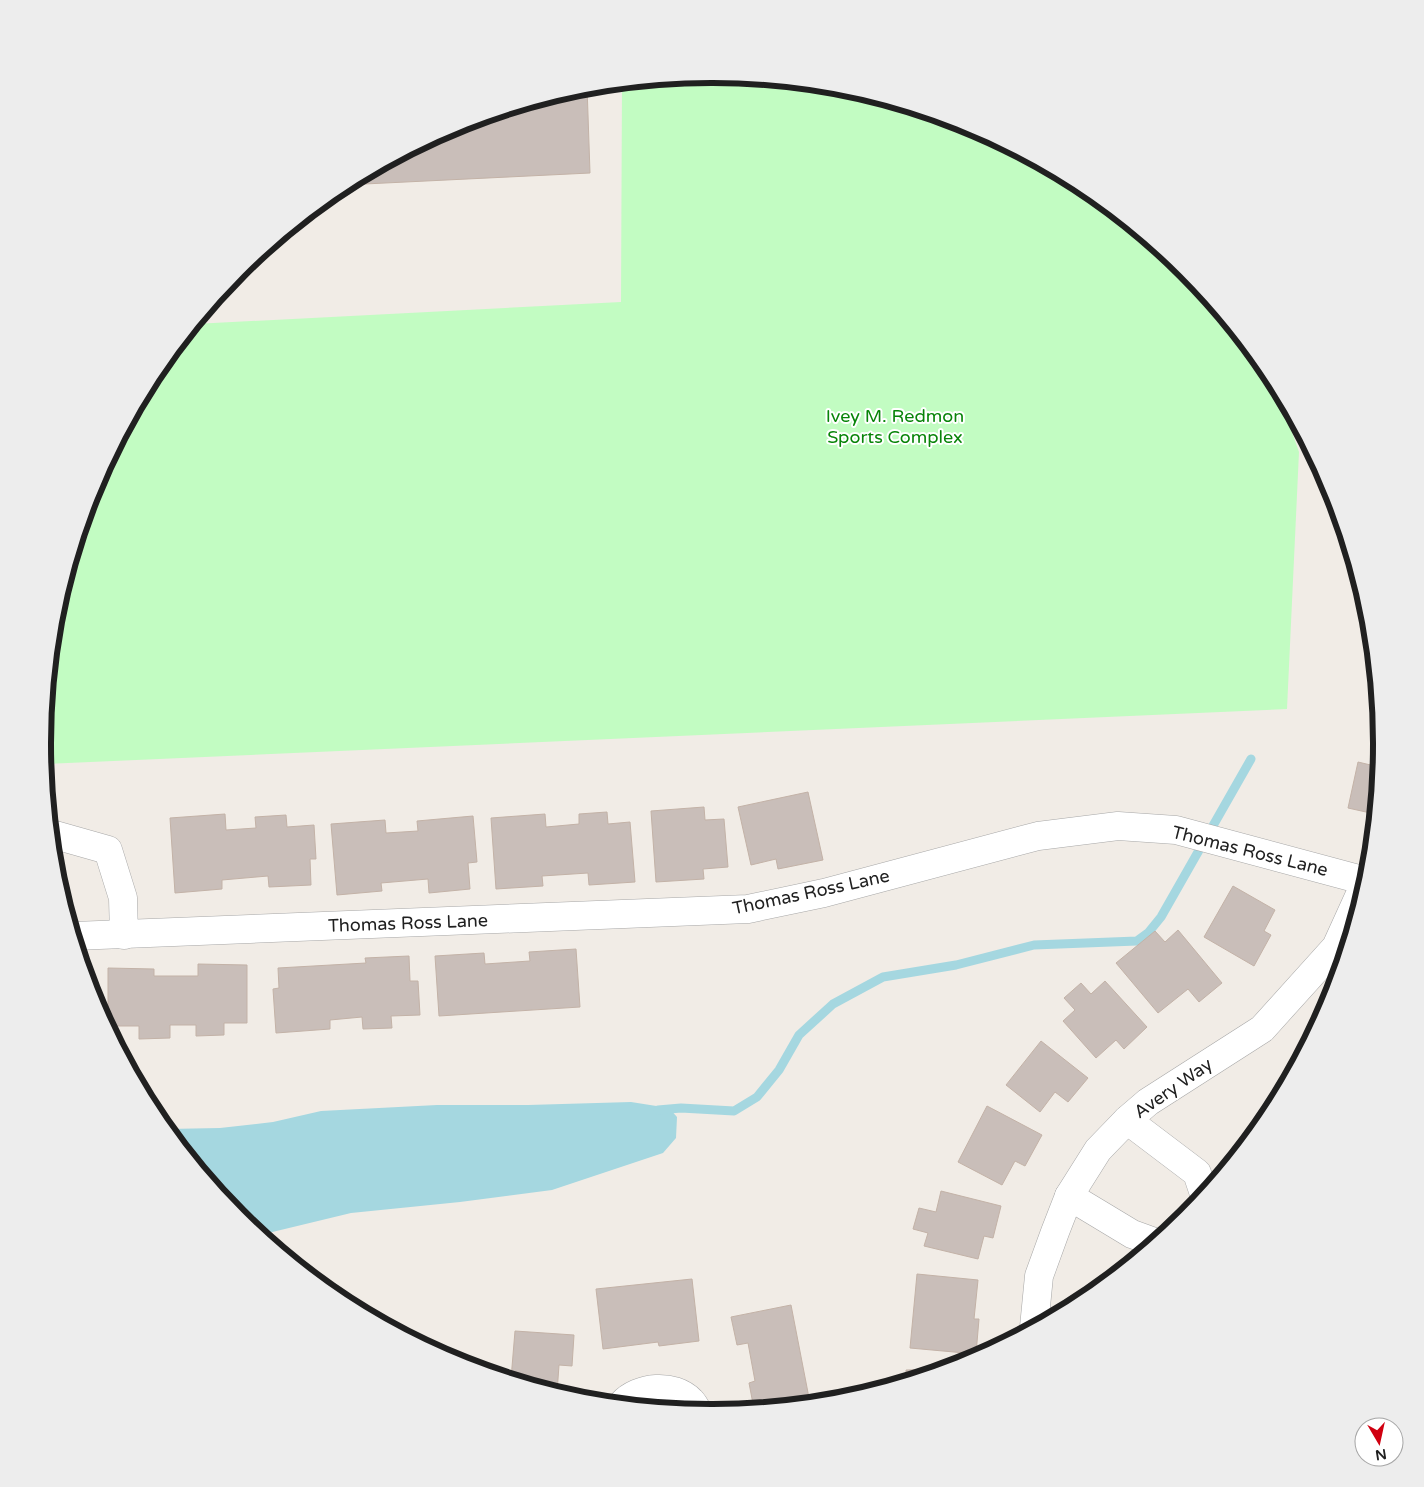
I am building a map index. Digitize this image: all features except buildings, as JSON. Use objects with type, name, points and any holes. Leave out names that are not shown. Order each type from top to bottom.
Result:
[{"type":"street","name":"Thomas Ross Lane","points":[[80,936],[748,909],[824,893],[1038,836],[1118,826],[1176,830],[1358,879]]},
{"type":"street","points":[[58,836],[108,850],[123,898],[124,935]]},
{"type":"street","name":"Avery Way","points":[[1035,1320],[1039,1276],[1069,1196],[1098,1150],[1127,1120],[1148,1102],[1262,1029],[1336,947],[1349,918]]},
{"type":"street","points":[[1127,1120],[1197,1173],[1202,1187]]},
{"type":"street","points":[[1069,1196],[1132,1234],[1148,1240]]},
{"type":"street","points":[[629,1399],[639,1392],[657,1389],[675,1391],[693,1404]]},
{"type":"green space","name":"Ivey M. Redmon Sports Complex","points":[[669,84],[755,84],[841,95],[883,105],[965,133],[1042,171],[1114,219],[1179,276],[1236,341],[1261,376],[1287,419],[1299,452],[1287,709],[52,764],[53,700],[57,657],[64,615],[86,531],[119,451],[140,413],[163,376],[202,324],[621,302],[622,89]]},
{"type":"water","points":[[631,1102],[669,1108],[677,1117],[676,1138],[663,1153],[552,1190],[351,1213],[268,1233],[215,1179],[176,1129],[220,1128],[273,1122],[321,1111],[437,1105]]},
{"type":"waterway","points":[[658,1110],[681,1108],[734,1111],[757,1097],[779,1070],[799,1035],[833,1004],[883,977],[956,965],[1034,945],[1137,941],[1148,933],[1161,917],[1251,759]]}]
